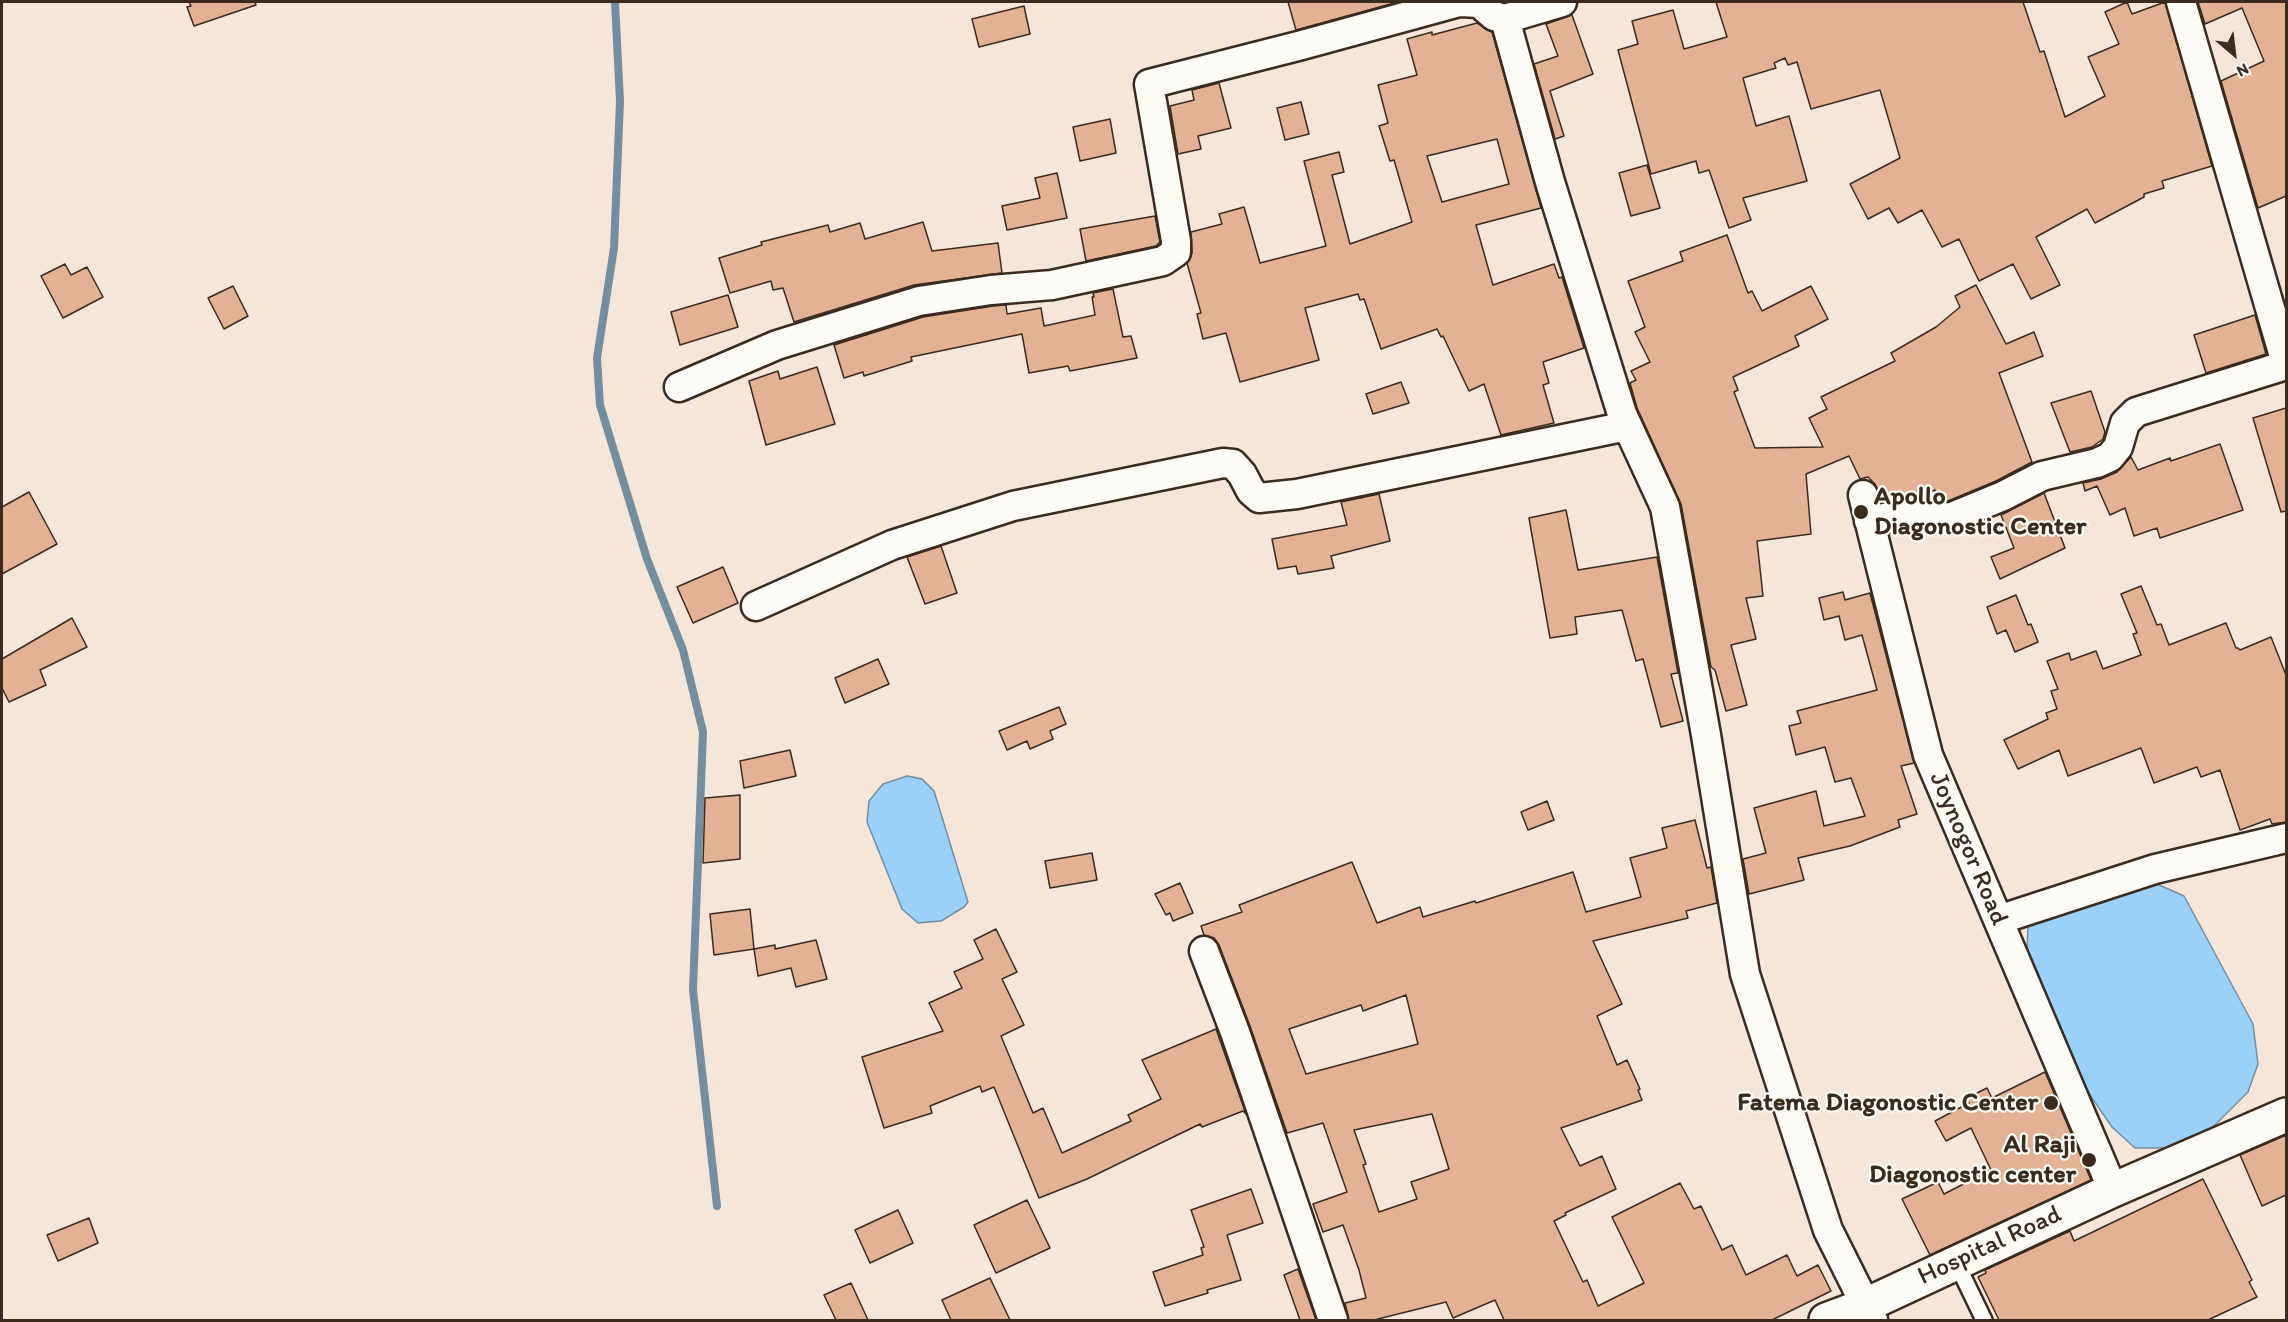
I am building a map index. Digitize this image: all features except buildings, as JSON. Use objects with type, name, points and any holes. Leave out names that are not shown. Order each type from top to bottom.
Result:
[{"type":"street","points":[[679,387],[777,345],[919,301],[991,290],[1052,285],[1163,261],[1176,252],[1176,241],[1149,84],[1460,2],[1479,3],[1494,16],[1505,19],[1562,2]]},
{"type":"street","points":[[2181,2],[2286,364]]},
{"type":"street","points":[[1505,19],[1550,182],[1627,426],[1665,507],[1745,974],[1828,1230],[1869,1312]]},
{"type":"street","name":"Joynogor Road","points":[[2113,1190],[1928,755],[1866,508],[1929,518],[1952,517],[2003,496],[2042,476],[2097,463],[2110,457],[2118,447],[2125,423],[2136,412],[2286,364]]},
{"type":"street","points":[[756,606],[903,542],[1013,506],[1153,477],[1223,463],[1233,464],[1251,491],[1259,498],[1288,495],[1627,426]]},
{"type":"street","points":[[1998,920],[2155,869],[2286,838]]},
{"type":"street","points":[[1204,951],[1235,1032],[1333,1320]]},
{"type":"street","name":"Hospital Road","points":[[1826,1320],[1869,1312],[1956,1262],[2113,1190],[2286,1115]]},
{"type":"lane","points":[[1956,1262],[1984,1320]]},
{"type":"water","points":[[907,776],[922,779],[934,791],[968,902],[941,921],[918,923],[902,909],[867,822],[869,801],[883,784]]},
{"type":"water","points":[[2157,884],[2184,896],[2253,1024],[2258,1064],[2248,1092],[2212,1128],[2178,1148],[2135,1148],[2112,1127],[2079,1079],[2027,952],[2028,926],[2047,911]]},
{"type":"waterway","points":[[615,2],[620,101],[614,248],[597,358],[600,405],[647,559],[683,650],[703,732],[693,990],[717,1206]]},
{"type":"place","name":"Apollo Diagonostic Center","points":[[1861,512]]},
{"type":"place","name":"Fatema Diagonostic Center","points":[[2051,1103]]},
{"type":"place","name":"Al Raji Diagonostic center","points":[[2089,1160]]}]
